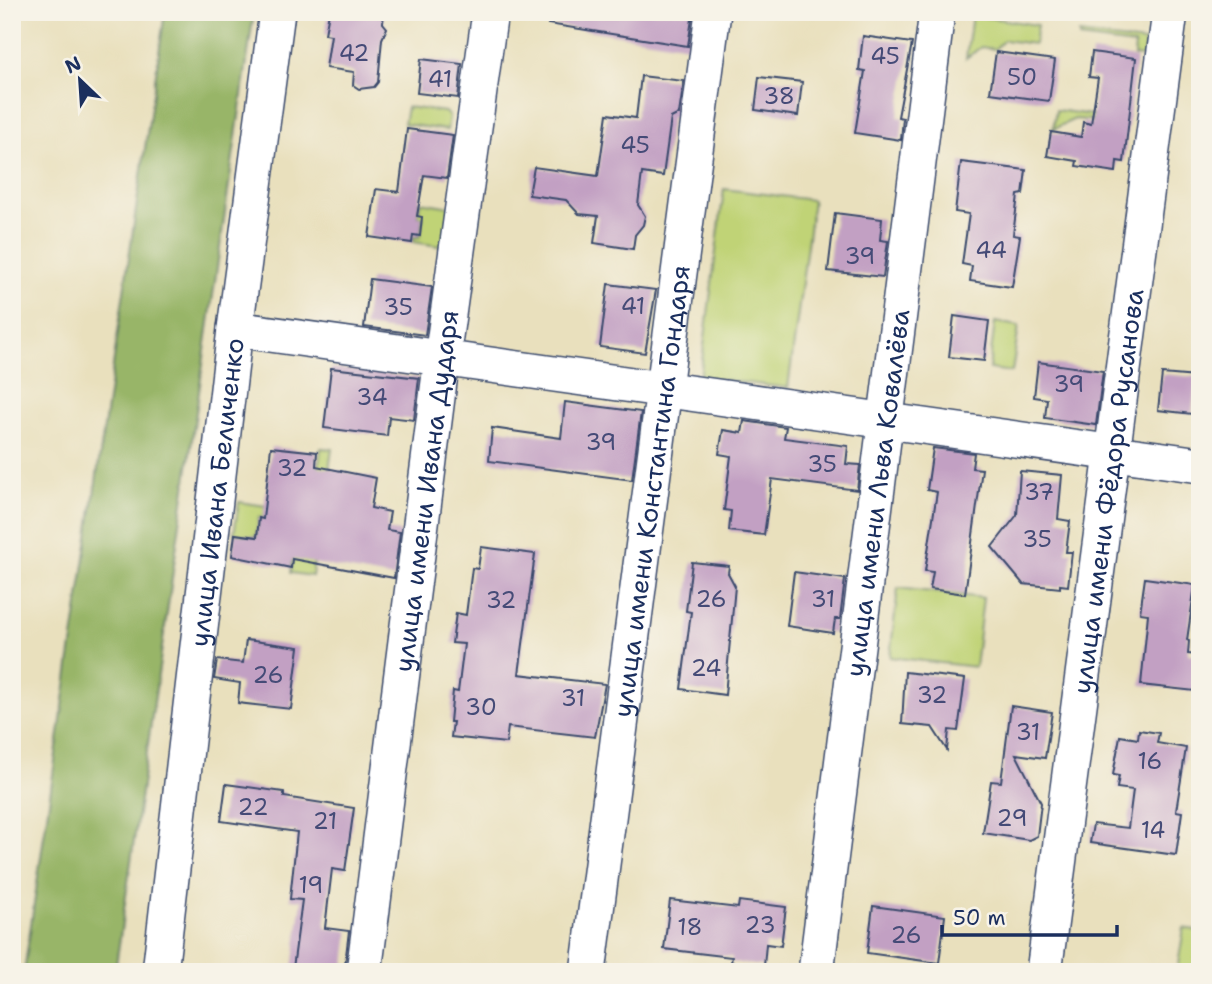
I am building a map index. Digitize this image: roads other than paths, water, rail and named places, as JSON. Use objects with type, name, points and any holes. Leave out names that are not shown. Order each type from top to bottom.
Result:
[{"type":"street","name":"улица Ивана Беличенко","points":[[160,972],[234,329],[277,12]]},
{"type":"street","name":"улица имени Ивана Дударя","points":[[364,972],[442,358],[490,12]]},
{"type":"street","name":"улица имени Константина Гондаря","points":[[587,972],[666,390],[713,12]]},
{"type":"street","name":"улица имени Льва Ковалёва","points":[[816,972],[937,12]]},
{"type":"street","name":"улица имени Фёдора Русанова","points":[[1044,972],[1170,12]]},
{"type":"street","points":[[234,329],[1200,465]]}]
